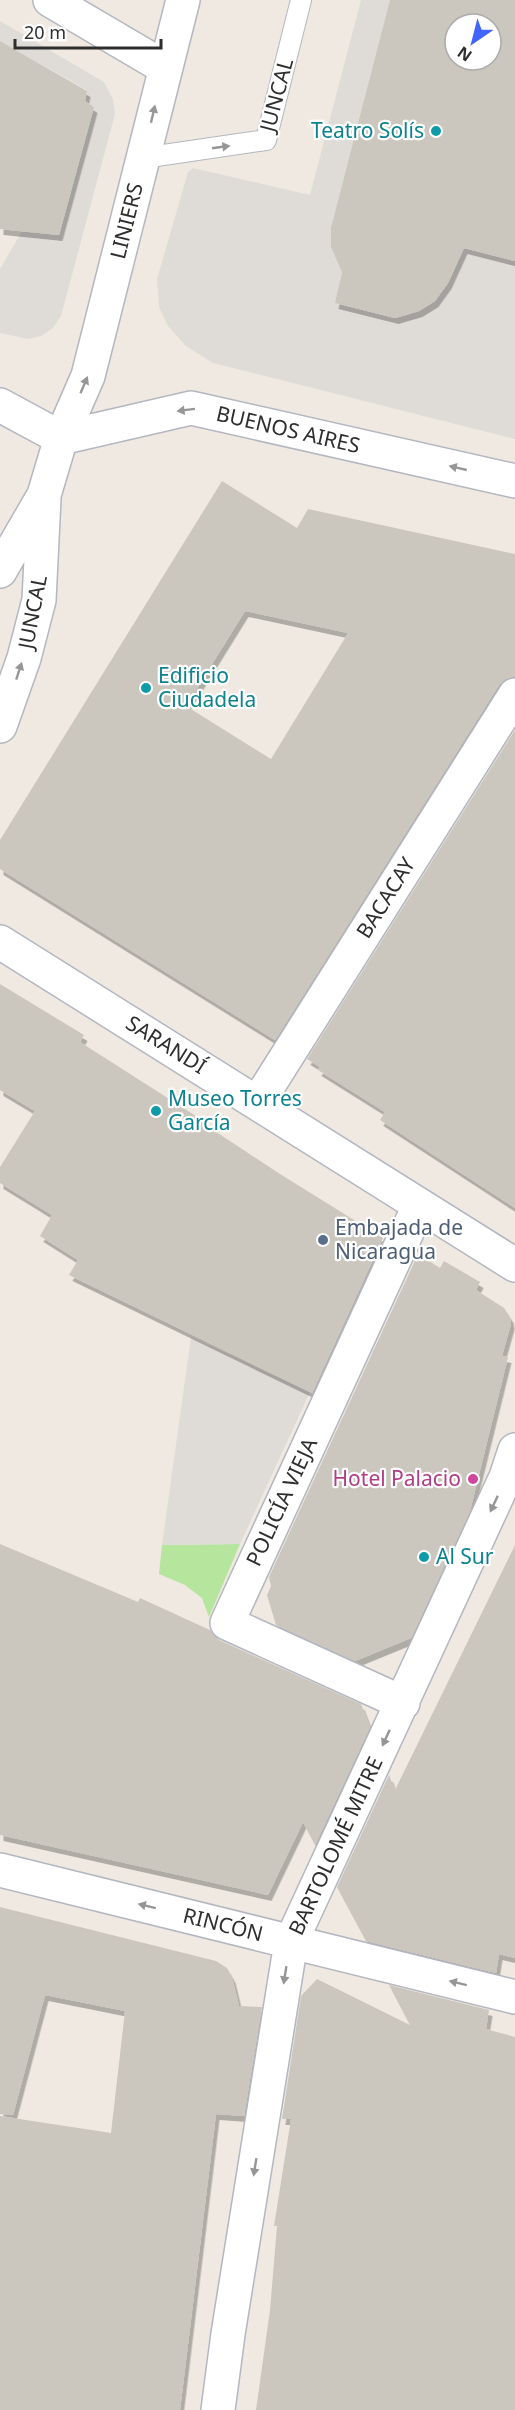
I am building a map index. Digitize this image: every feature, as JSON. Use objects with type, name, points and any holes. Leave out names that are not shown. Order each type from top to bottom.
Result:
[{"type":"street","points":[[50,0],[164,67]]},
{"type":"street","name":"LINIERS","points":[[61,438],[88,376],[164,67],[183,0]]},
{"type":"street","points":[[0,405],[61,438]]},
{"type":"street","name":"BUENOS AIRES","points":[[61,438],[191,408],[515,481]]},
{"type":"street","name":"JUNCAL","points":[[0,571],[44,495],[61,438]]},
{"type":"street","name":"JUNCAL","points":[[0,726],[24,658],[39,600],[43,557],[44,495]]},
{"type":"street","name":"BACACAY","points":[[258,1102],[515,695]]},
{"type":"street","name":"SARANDÍ","points":[[0,942],[515,1265]]},
{"type":"street","name":"POLICÍA VIEJA","points":[[403,1703],[227,1623],[419,1206]]},
{"type":"street","name":"BARTOLOMÉ MITRE","points":[[218,2410],[228,2334],[291,1942],[506,1477],[515,1450]]},
{"type":"street","name":"RINCÓN","points":[[0,1870],[515,1997]]},
{"type":"lane","name":"JUNCAL","points":[[142,158],[266,140],[301,0]]},
{"type":"green space","points":[[240,1544],[209,1617],[202,1598],[185,1585],[159,1574],[162,1545]]},
{"type":"shaded area","points":[[361,0],[390,0],[336,303],[395,318],[408,315],[435,301],[454,271],[459,247],[515,261],[515,439],[213,363],[186,346],[168,326],[159,307],[157,279],[188,172],[193,168],[310,195]]},
{"type":"shaded area","points":[[0,21],[104,82],[113,99],[115,114],[61,316],[53,328],[41,336],[28,339],[0,333],[0,269],[22,231],[59,235],[94,107],[85,101],[87,90],[0,41]]},
{"type":"shaded area","points":[[191,1337],[310,1392],[240,1544],[162,1545]]},
{"type":"building","name":"Teatro Solís","points":[[390,0],[515,0],[515,261],[464,248],[448,283],[435,301],[419,311],[395,318],[335,303],[342,272],[331,247],[331,228]]},
{"type":"building","points":[[0,41],[87,91],[85,101],[94,107],[59,235],[0,229]]},
{"type":"building","points":[[222,481],[297,528],[308,509],[515,554],[515,676],[499,685],[275,1040],[0,869],[0,840]],"holes":[[[245,611],[348,633],[271,759],[186,706]]]},
{"type":"building","points":[[515,730],[515,1208],[380,1120],[385,1112],[318,1070],[320,1067],[307,1059]]},
{"type":"building","points":[[0,984],[84,1035],[80,1042],[199,1118],[198,1120],[280,1174],[383,1238],[312,1393],[69,1275],[78,1260],[40,1236],[52,1215],[0,1183],[0,1167],[35,1111],[0,1090]]},
{"type":"building","points":[[418,1254],[440,1268],[444,1261],[480,1282],[476,1290],[504,1308],[510,1317],[511,1324],[502,1356],[508,1357],[470,1511],[411,1638],[355,1661],[276,1625],[267,1595],[271,1586],[269,1577]]},
{"type":"building","points":[[0,1544],[138,1602],[140,1598],[210,1630],[219,1640],[361,1704],[370,1727],[315,1845],[303,1822],[268,1895],[0,1835]]},
{"type":"building","points":[[515,1545],[515,1958],[499,1954],[496,1973],[366,1941],[337,1887],[389,1775],[395,1790]]},
{"type":"building","points":[[0,1907],[216,1961],[227,1968],[232,1977],[239,2006],[262,2007],[244,2116],[216,2114],[180,2410],[0,2410],[0,2116],[111,2133],[125,2011],[45,1995],[13,2115],[0,2114]]},
{"type":"building","points":[[317,1979],[410,2025],[389,1985],[489,2010],[486,2029],[515,2037],[515,2410],[256,2410],[270,2310],[277,2226],[274,2226],[291,2119],[282,2119],[301,1996]]},
{"type":"place","name":"Teatro Solís","points":[[436,131]]},
{"type":"place","name":"Edificio Ciudadela","points":[[146,688]]},
{"type":"place","name":"Museo Torres García","points":[[156,1111]]},
{"type":"place","name":"Embajada de Nicaragua","points":[[323,1240]]},
{"type":"place","name":"Hotel Palacio","points":[[473,1479]]},
{"type":"place","name":"Al Sur","points":[[424,1557]]}]
